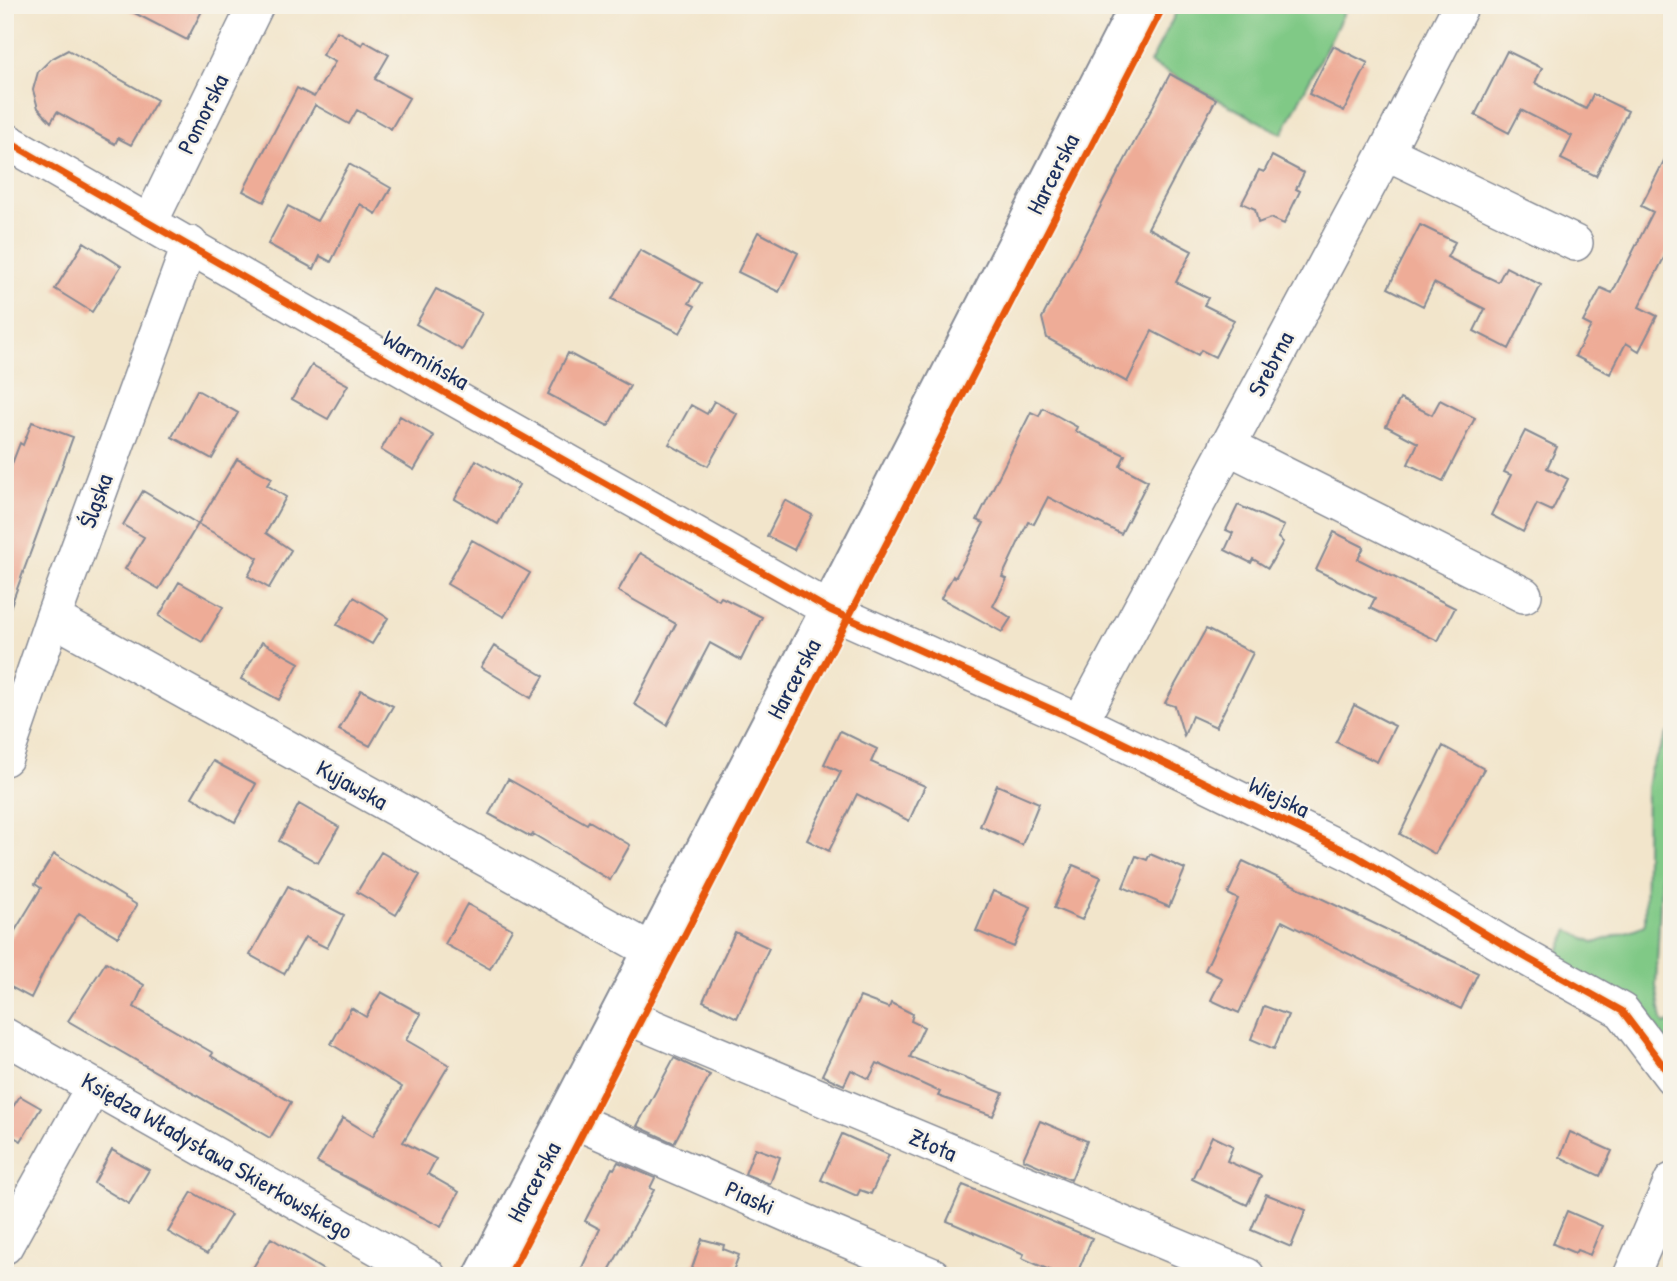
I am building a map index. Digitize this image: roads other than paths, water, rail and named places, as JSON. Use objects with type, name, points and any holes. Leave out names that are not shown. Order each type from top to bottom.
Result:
[{"type":"street","name":"Pomorska","points":[[150,222],[256,5]]},
{"type":"street","name":"Harcerska","points":[[484,1276],[568,1118],[1140,5]]},
{"type":"street","name":"Srebrna","points":[[1080,722],[1386,152],[1461,5]]},
{"type":"street","name":"Warmińska","points":[[5,139],[415,376],[830,610]]},
{"type":"street","points":[[1386,152],[1575,243]]},
{"type":"street","name":"Śląska","points":[[5,758],[53,618],[190,244]]},
{"type":"street","points":[[1227,446],[1524,595]]},
{"type":"street","name":"Wiejska","points":[[830,610],[1080,722],[1356,856],[1509,948],[1622,1011],[1672,1077]]},
{"type":"street","name":"Kujawska","points":[[53,618],[652,951]]},
{"type":"street","name":"Złota","points":[[621,1014],[1247,1276]]},
{"type":"street","name":"Księdza Władysława Skierkowskiego","points":[[5,1036],[428,1276]]},
{"type":"street","points":[[5,1246],[94,1086]]},
{"type":"street","name":"Piaski","points":[[568,1118],[933,1276]]},
{"type":"street","points":[[1631,1276],[1672,1181]]}]
